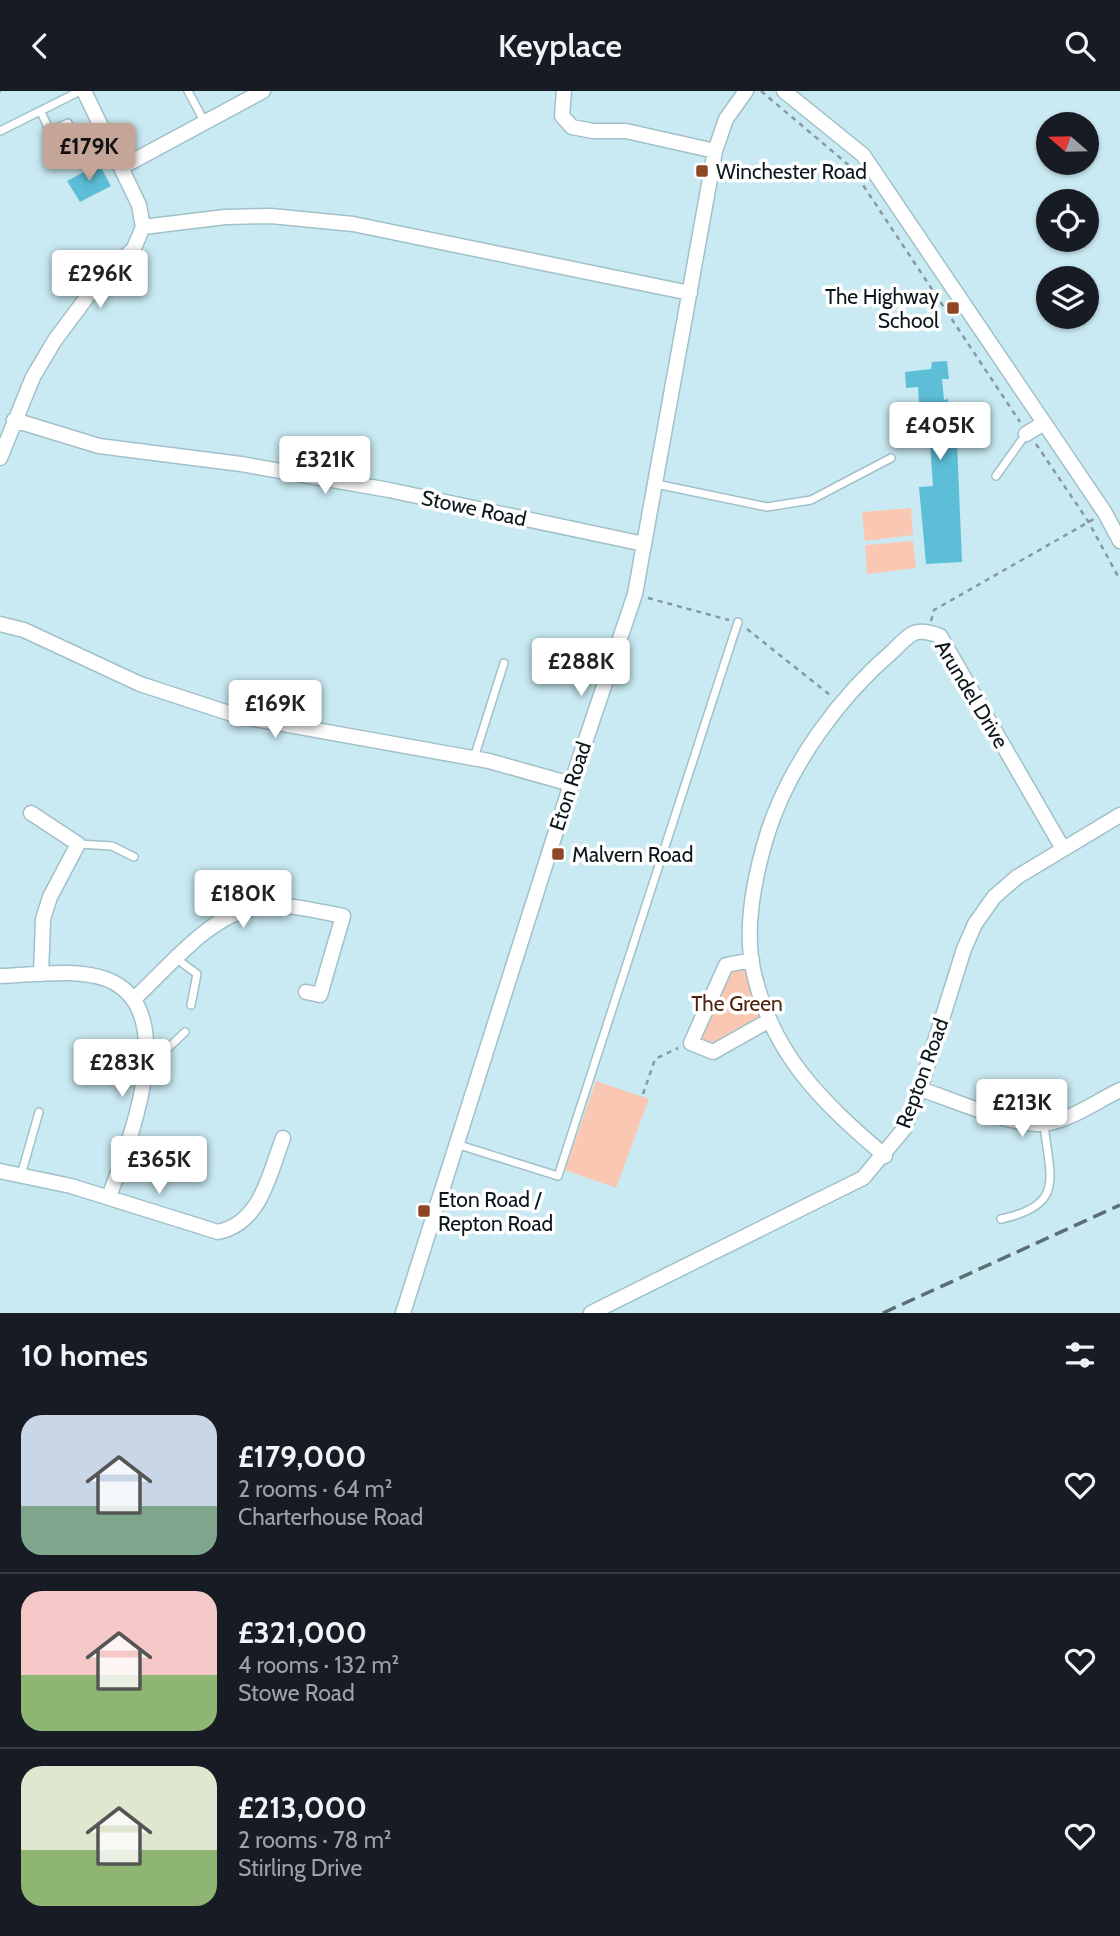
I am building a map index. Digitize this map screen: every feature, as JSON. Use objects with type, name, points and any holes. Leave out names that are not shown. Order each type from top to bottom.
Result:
[{"type":"street","points":[[1,452],[33,377],[55,340],[87,297],[134,248],[143,227],[139,205],[122,167],[82,91]]},
{"type":"street","points":[[122,167],[264,91]]},
{"type":"street","points":[[564,91],[562,116],[572,127],[593,131],[626,131],[715,151]]},
{"type":"street","name":"Eton Road","points":[[403,1313],[570,784],[635,594],[715,151],[726,118],[746,91]]},
{"type":"street","points":[[784,91],[863,155],[1105,513],[1120,541]]},
{"type":"street","points":[[143,227],[225,217],[271,216],[353,224],[690,293]]},
{"type":"street","name":"Stowe Road","points":[[14,420],[99,446],[241,464],[389,490],[644,544]]},
{"type":"street","points":[[1027,433],[1044,423]]},
{"type":"street","points":[[0,624],[24,629],[140,684],[238,716],[474,758],[570,784]]},
{"type":"street","name":"Arundel Drive","points":[[885,1156],[835,1113],[801,1075],[768,1021],[752,960],[752,902],[765,843],[798,764],[841,704],[874,667],[914,633],[929,632],[940,636],[1062,848]]},
{"type":"street","points":[[31,813],[78,844],[50,897],[43,919],[41,974]]},
{"type":"street","name":"Repton Road","points":[[591,1313],[830,1197],[863,1178],[885,1156],[904,1129],[920,1089],[964,949],[975,924],[994,897],[1017,877],[1120,815]]},
{"type":"street","points":[[135,998],[209,930],[234,914],[257,907],[284,906],[343,916],[320,995],[306,992]]},
{"type":"street","points":[[752,960],[726,965],[691,1043],[713,1052],[768,1021]]},
{"type":"street","points":[[0,976],[41,974],[105,979],[135,998],[143,1020],[146,1054],[132,1132],[109,1197]]},
{"type":"street","points":[[920,1089],[1018,1121],[1044,1123],[1065,1117],[1120,1090]]},
{"type":"street","points":[[0,1171],[109,1197],[201,1229],[218,1232],[234,1229],[250,1216],[261,1197],[283,1138]]},
{"type":"lane","points":[[0,131],[82,91]]},
{"type":"lane","points":[[188,91],[205,123]]},
{"type":"lane","points":[[41,112],[68,162],[107,139]]},
{"type":"lane","points":[[50,131],[68,123],[85,152]]},
{"type":"lane","points":[[996,477],[1027,433]]},
{"type":"lane","points":[[656,484],[767,507],[811,500],[891,458]]},
{"type":"lane","points":[[455,1144],[558,1176],[738,622]]},
{"type":"lane","points":[[474,758],[504,663]]},
{"type":"lane","points":[[78,844],[112,846],[134,857]]},
{"type":"lane","points":[[177,959],[197,974],[191,1005]]},
{"type":"lane","points":[[146,1054],[164,1052],[185,1032]]},
{"type":"lane","points":[[21,1176],[39,1112]]},
{"type":"lane","points":[[1001,1219],[1036,1208],[1048,1194],[1052,1170],[1044,1123]]},
{"type":"path","points":[[761,91],[851,167],[1088,521],[1120,580]]},
{"type":"path","points":[[929,632],[933,610],[1105,513]]},
{"type":"path","points":[[643,1094],[655,1059],[691,1043]]},
{"type":"green space","points":[[911,508],[913,535],[865,541],[862,512]]},
{"type":"green space","points":[[913,541],[916,568],[867,574],[865,545]]},
{"type":"green space","name":"The Green","points":[[751,967],[761,1014],[732,1034],[714,1041],[700,1042],[699,1034],[727,971]]},
{"type":"green space","points":[[596,1081],[649,1099],[616,1188],[565,1170]]},
{"type":"building","points":[[99,164],[111,186],[80,202],[67,181]]},
{"type":"building","points":[[947,361],[949,379],[942,379],[944,400],[948,399],[950,416],[981,414],[984,439],[957,442],[962,562],[926,564],[919,487],[933,486],[930,444],[904,446],[902,419],[920,418],[918,387],[906,388],[905,372],[931,369],[932,362]]},
{"type":"railway","points":[[883,1313],[1120,1205]]},
{"type":"place","name":"Winchester Road","points":[[702,171]]},
{"type":"place","name":"The Highway School","points":[[953,308]]},
{"type":"place","name":"Malvern Road","points":[[558,854]]},
{"type":"place","name":"Eton Road / Repton Road","points":[[424,1211]]}]
